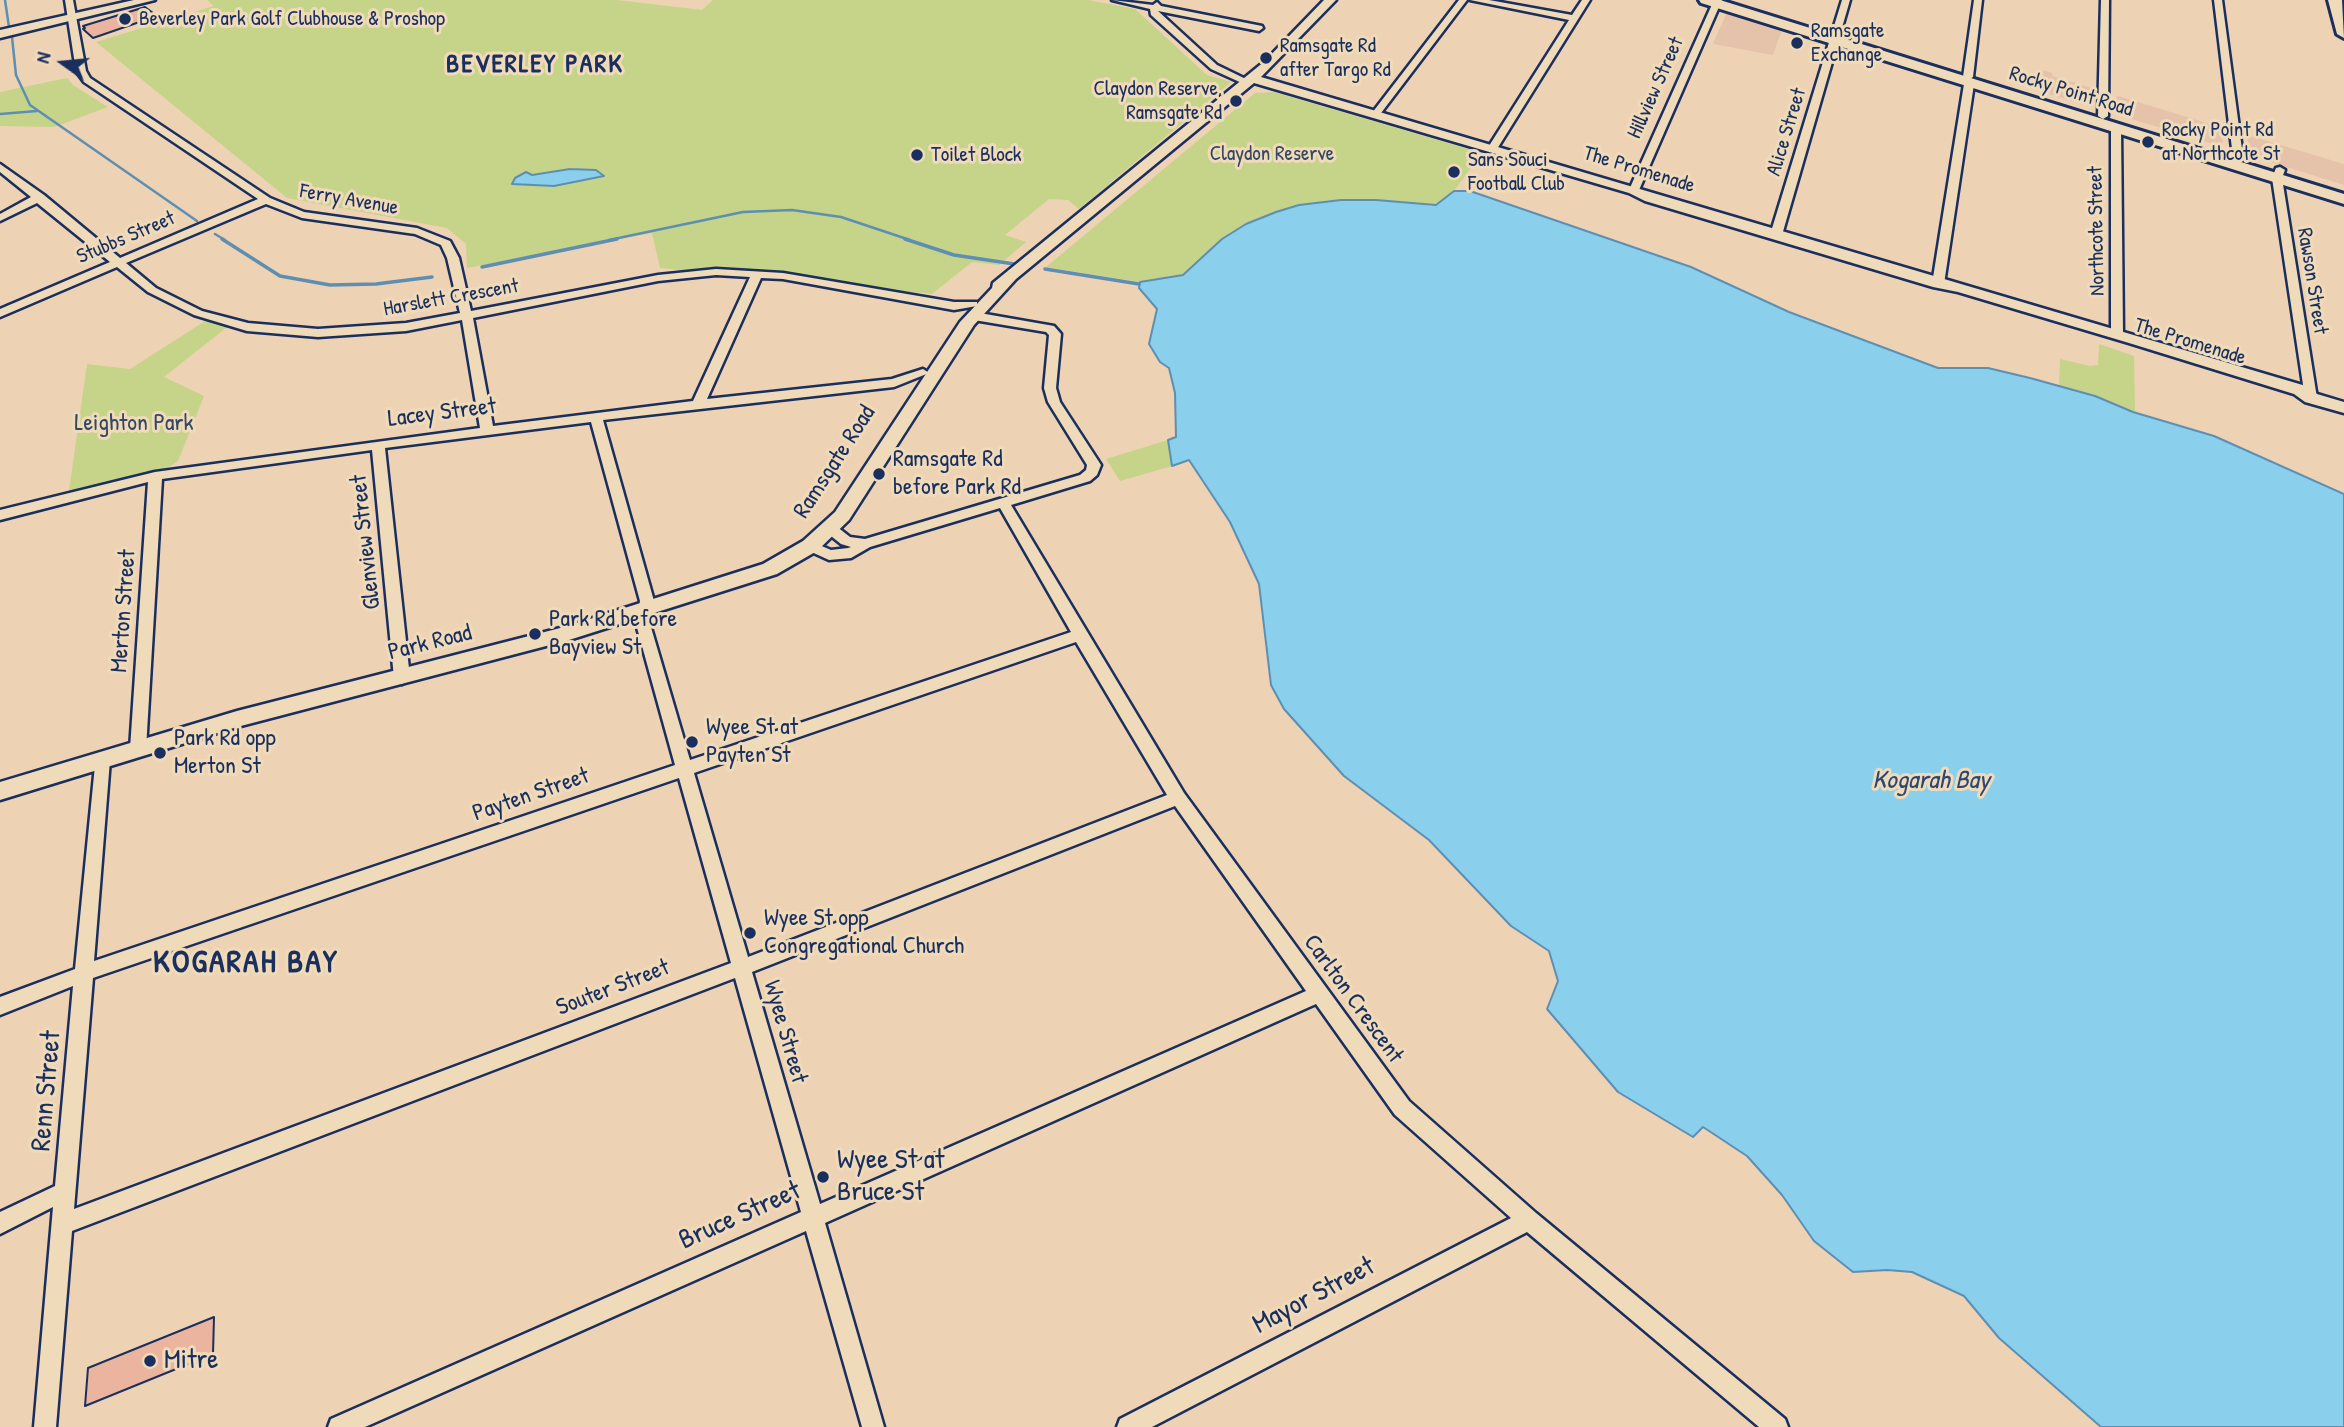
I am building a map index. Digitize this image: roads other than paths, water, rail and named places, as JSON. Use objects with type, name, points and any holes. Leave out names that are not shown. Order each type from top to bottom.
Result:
[{"type":"main road","points":[[0,34],[149,0]]},
{"type":"main road","name":"Ramsgate Road","points":[[810,546],[965,311],[1019,271],[1250,80],[1281,53],[1330,0]]},
{"type":"main road","points":[[2335,0],[2344,34]]},
{"type":"main road","name":"Rocky Point Road","points":[[1713,1],[2116,127],[2278,174],[2344,190]]},
{"type":"main road","name":"The Promenade","points":[[1250,80],[1633,190],[1650,198],[1938,284],[2118,334],[2300,390],[2311,398],[2344,408]]},
{"type":"main road","name":"Rocky Point Road","points":[[1968,80],[2102,116],[2238,157],[2344,199]]},
{"type":"main road","name":"The Promenade","points":[[1938,284],[1952,293],[2128,348],[2301,400],[2311,398]]},
{"type":"main road","name":"Ramsgate Road","points":[[810,546],[831,529],[965,311]]},
{"type":"main road","name":"Park Road","points":[[0,791],[237,719],[520,647],[645,610],[770,569],[810,546]]},
{"type":"street","name":"Ferry Avenue","points":[[69,0],[81,71],[87,80],[266,200],[302,215],[417,231],[439,238],[450,250],[467,317],[487,431]]},
{"type":"street","points":[[1116,0],[1259,28]]},
{"type":"street","points":[[1154,8],[1162,0]]},
{"type":"street","points":[[1375,115],[1463,0]]},
{"type":"street","points":[[1474,0],[1575,18]]},
{"type":"street","points":[[1492,149],[1586,0]]},
{"type":"street","name":"Alice Street","points":[[1776,235],[1846,0]]},
{"type":"street","points":[[1938,284],[1978,0]]},
{"type":"street","points":[[2102,116],[2105,0]]},
{"type":"street","points":[[2218,0],[2238,157]]},
{"type":"street","name":"Hillview Street","points":[[1633,190],[1713,1]]},
{"type":"street","points":[[1154,8],[1154,13],[1214,67],[1250,80]]},
{"type":"street","name":"Northcote Street","points":[[2116,127],[2118,334]]},
{"type":"street","name":"Harslett Crescent","points":[[0,167],[167,300],[210,318],[247,327],[347,332],[406,327],[658,278],[716,272],[757,274],[1050,329],[1055,334],[1050,388],[1054,402],[1094,465],[1092,472],[1085,478],[1003,502]]},
{"type":"street","name":"Rawson Street","points":[[2278,174],[2311,398]]},
{"type":"street","points":[[0,218],[40,197]]},
{"type":"street","name":"Stubbs Street","points":[[0,313],[266,200]]},
{"type":"street","points":[[698,404],[757,274]]},
{"type":"street","name":"Lacey Street","points":[[0,515],[155,476],[378,444],[698,404],[894,383],[923,373]]},
{"type":"street","points":[[894,383],[911,392]]},
{"type":"street","name":"Wyee Street","points":[[596,417],[647,601],[643,624],[873,1427]]},
{"type":"street","name":"Glenview Street","points":[[378,444],[402,677]]},
{"type":"street","name":"Merton Street","points":[[138,748],[155,476]]},
{"type":"street","points":[[810,546],[829,555],[851,553],[865,544],[1003,502]]},
{"type":"street","name":"Carlton Crescent","points":[[1003,502],[1178,798],[1402,1108],[1529,1220],[1777,1427]]},
{"type":"street","points":[[831,529],[846,541],[865,544]]},
{"type":"street","name":"Payten Street","points":[[0,1006],[84,974],[1080,635]]},
{"type":"street","name":"Renn Street","points":[[46,1427],[102,760]]},
{"type":"street","name":"Souter Street","points":[[65,1223],[741,968],[1178,798]]},
{"type":"street","name":"Bruce Street","points":[[339,1427],[1319,994]]},
{"type":"street","points":[[0,1224],[29,1207],[67,1191]]},
{"type":"street","name":"Mayor Street","points":[[1128,1427],[1529,1220]]},
{"type":"water","points":[[570,169],[596,170],[604,176],[554,186],[512,184],[515,178],[526,172],[532,175]]},
{"type":"water","name":"Kogarah Bay","points":[[1454,191],[1470,191],[1691,267],[1789,312],[1938,368],[1988,368],[2030,378],[2095,396],[2133,412],[2214,436],[2344,494],[2344,1427],[2101,1427],[1999,1338],[1964,1296],[1912,1272],[1853,1272],[1814,1241],[1782,1195],[1747,1156],[1703,1127],[1693,1137],[1618,1092],[1547,1009],[1558,981],[1549,951],[1511,926],[1429,840],[1344,776],[1284,709],[1271,685],[1259,584],[1230,522],[1189,460],[1172,466],[1168,440],[1176,437],[1175,393],[1169,368],[1160,362],[1149,344],[1157,309],[1139,288],[1140,282],[1183,275],[1222,239],[1246,224],[1299,205],[1341,200],[1376,200],[1436,205]]},
{"type":"waterway","points":[[5,0],[9,27]]},
{"type":"waterway","points":[[12,37],[16,75],[30,105],[197,221]]},
{"type":"waterway","points":[[0,114],[37,111]]},
{"type":"waterway","points":[[609,240],[743,212],[792,210],[841,217],[910,240]]},
{"type":"waterway","points":[[215,234],[225,240]]},
{"type":"waterway","points":[[222,239],[280,276],[330,285],[376,284],[432,277]]},
{"type":"waterway","points":[[482,267],[617,239]]},
{"type":"waterway","points":[[905,239],[954,255],[1021,265]]},
{"type":"waterway","points":[[1045,269],[1139,284]]},
{"type":"place","name":"Beverley Park Golf Clubhouse & Proshop","points":[[125,19]]},
{"type":"place","name":"Ramsgate Exchange","points":[[1797,43]]},
{"type":"place","name":"Ramsgate Rd after Targo Rd","points":[[1266,58]]},
{"type":"place","name":"Claydon Reserve, Ramsgate Rd","points":[[1236,101]]},
{"type":"place","name":"Rocky Point Rd at Northcote St","points":[[2148,142]]},
{"type":"place","name":"Toilet Block","points":[[917,155]]},
{"type":"place","name":"Sans Souci Football Club","points":[[1454,172]]},
{"type":"place","name":"Ramsgate Rd before Park Rd","points":[[879,474]]},
{"type":"place","name":"Park Rd before Bayview St","points":[[535,634]]},
{"type":"place","name":"Wyee St at Payten St","points":[[692,742]]},
{"type":"place","name":"Park Rd opp Merton St","points":[[160,753]]},
{"type":"place","name":"Wyee St opp Congregational Church","points":[[750,933]]},
{"type":"place","name":"Wyee St at Bruce St","points":[[823,1177]]},
{"type":"place","name":"Mitre","points":[[150,1361]]},
{"type":"district","name":"BEVERLEY PARK","points":[[535,65]]},
{"type":"district","name":"KOGARAH BAY","points":[[246,963]]},
{"type":"park label","name":"Claydon Reserve","points":[[1272,154]]},
{"type":"park label","name":"Leighton Park","points":[[134,424]]}]
